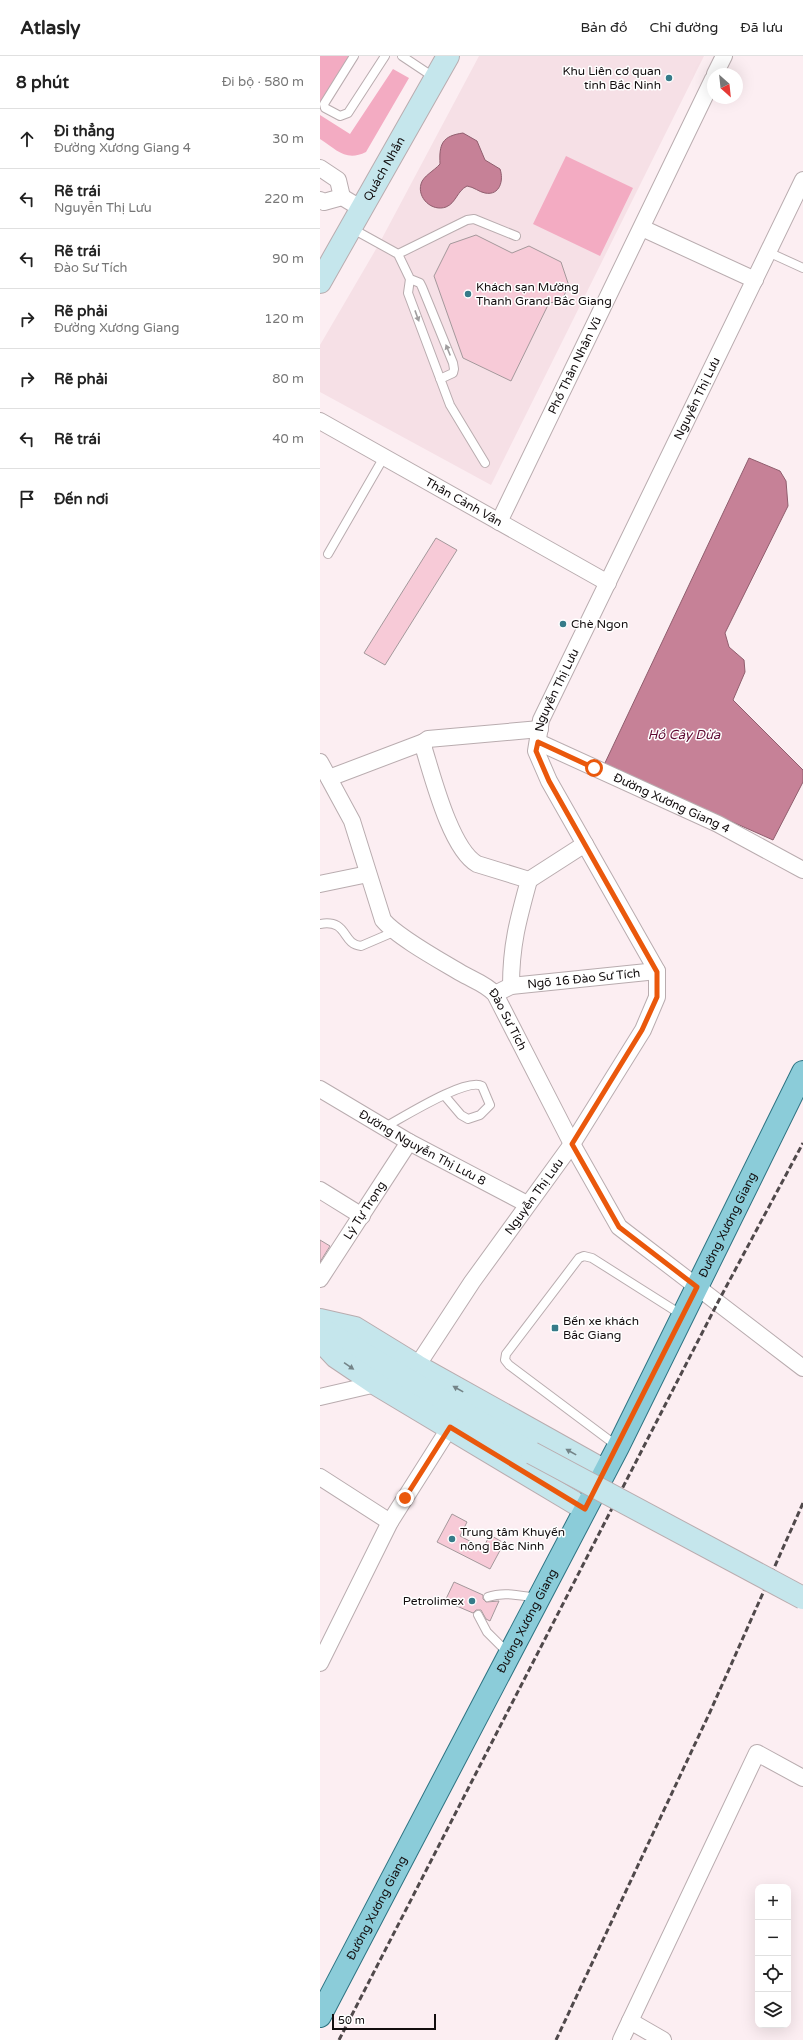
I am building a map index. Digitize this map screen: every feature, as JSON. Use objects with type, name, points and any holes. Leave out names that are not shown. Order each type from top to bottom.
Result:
[{"type":"main road","name":"Quách Nhẫn","points":[[320,282],[448,56]]},
{"type":"main road","name":"Đường Xương Giang","points":[[320,2016],[618,1447],[803,1072]]},
{"type":"main road","points":[[320,1320],[355,1328],[416,1366],[605,1471]]},
{"type":"main road","points":[[320,1328],[532,1453],[803,1598]]},
{"type":"main road","points":[[320,1340],[336,1357],[376,1384],[585,1509]]},
{"type":"street","points":[[718,68],[724,56]]},
{"type":"street","name":"Phố Thân Nhân Vũ","points":[[499,522],[707,92]]},
{"type":"street","points":[[320,168],[338,180],[342,198]]},
{"type":"street","name":"Nguyễn Thị Lưu","points":[[416,1366],[472,1282],[527,1204],[572,1144],[642,1030],[657,997],[657,972],[549,781],[536,751],[542,720],[803,180]]},
{"type":"street","points":[[320,200],[324,202],[342,198],[362,209]]},
{"type":"street","points":[[642,228],[755,280]]},
{"type":"street","name":"Thân Cảnh Vân","points":[[320,421],[608,584]]},
{"type":"street","points":[[323,771],[424,742],[428,739],[539,736]]},
{"type":"street","name":"Đường Xương Giang 4","points":[[539,736],[718,824],[803,870]]},
{"type":"street","points":[[424,742],[424,749],[447,819],[465,853],[471,861],[528,880]]},
{"type":"street","name":"Đào Sư Tích","points":[[323,771],[352,821],[383,920],[396,931],[462,974],[490,989],[495,994],[572,1144],[619,1227],[803,1368]]},
{"type":"street","points":[[495,994],[511,986],[511,960],[514,932],[528,880],[584,844]]},
{"type":"street","points":[[320,884],[368,874]]},
{"type":"street","name":"Ngõ 16 Đào Sư Tích","points":[[511,986],[657,972]]},
{"type":"street","name":"Đường Nguyễn Thị Lưu 8","points":[[320,1089],[409,1142],[527,1204]]},
{"type":"street","name":"Lý Tự Trọng","points":[[320,1279],[409,1142]]},
{"type":"street","points":[[320,1190],[362,1216]]},
{"type":"street","points":[[320,1397],[376,1384]]},
{"type":"street","points":[[320,1663],[390,1522],[450,1427]]},
{"type":"street","points":[[320,1477],[390,1522]]},
{"type":"street","points":[[621,2040],[757,1753],[803,1778]]},
{"type":"street","points":[[630,2022],[663,2040]]},
{"type":"lane","points":[[354,56],[324,104],[325,108],[340,116],[348,113],[385,56]]},
{"type":"lane","points":[[402,56],[436,78]]},
{"type":"lane","points":[[398,254],[467,220],[474,219],[516,236]]},
{"type":"lane","points":[[351,228],[398,254],[410,279],[408,293],[450,405],[485,463]]},
{"type":"lane","points":[[768,252],[803,268]]},
{"type":"lane","points":[[410,279],[420,283],[453,363],[453,373],[440,379]]},
{"type":"lane","points":[[328,554],[384,457]]},
{"type":"lane","points":[[320,924],[333,923],[337,925],[352,943],[361,946],[396,931]]},
{"type":"lane","points":[[385,1127],[444,1095],[457,1088],[470,1084],[479,1085],[485,1092],[490,1105],[480,1115],[468,1119],[461,1115],[444,1095]]},
{"type":"lane","points":[[618,1447],[509,1365],[506,1360],[506,1354],[579,1258],[584,1256],[592,1258],[682,1315]]},
{"type":"lane","points":[[488,1597],[496,1594],[507,1593],[538,1598]]},
{"type":"lane","points":[[478,1615],[487,1632],[510,1654]]},
{"type":"shaded area","points":[[320,56],[358,56],[325,109],[320,106]]},
{"type":"shaded area","name":"Khách sạn Mường Thanh Grand Bắc Giang","points":[[479,56],[704,56],[491,485],[320,392],[320,345],[379,244]]},
{"type":"shaded area","points":[[393,69],[409,78],[366,152],[353,156],[347,155],[337,151],[320,139],[320,115],[350,134]]},
{"type":"shaded area","points":[[566,156],[633,188],[600,256],[533,224]]},
{"type":"water","points":[[463,133],[477,141],[485,160],[500,169],[500,186],[497,190],[490,193],[467,186],[452,203],[446,207],[441,208],[431,206],[423,199],[421,194],[420,189],[422,181],[440,164],[440,151],[443,142],[450,136]]},
{"type":"water","name":"Hồ Cây Dừa","points":[[749,458],[780,471],[786,481],[788,506],[725,633],[729,647],[744,660],[745,672],[733,700],[803,770],[803,782],[773,840],[604,765]]},
{"type":"building","points":[[476,235],[512,253],[529,246],[561,262],[569,286],[561,301],[549,303],[511,381],[463,358],[434,276],[450,244]]},
{"type":"building","points":[[436,538],[457,550],[385,665],[364,653]]},
{"type":"building","points":[[320,1240],[330,1246],[320,1262]]},
{"type":"building","name":"Trung tâm Khuyến nông Bắc Ninh","points":[[452,1514],[467,1522],[460,1536],[483,1548],[490,1535],[504,1543],[490,1569],[437,1542]]},
{"type":"building","name":"Petrolimex","points":[[454,1582],[483,1595],[483,1599],[486,1602],[499,1601],[490,1621],[486,1619],[481,1610],[476,1610],[473,1613],[445,1601]]},
{"type":"railway","points":[[339,2040],[718,1302],[803,1143]]},
{"type":"railway","points":[[556,2040],[710,1712],[803,1503]]},
{"type":"place","name":"Khu Liên cơ quan tỉnh Bắc Ninh","points":[[669,78]]},
{"type":"place","name":"Khách sạn Mường Thanh Grand Bắc Giang","points":[[468,294]]},
{"type":"place","name":"Chè Ngon","points":[[563,624]]},
{"type":"place","name":"Bến xe khách Bắc Giang","points":[[555,1328]]},
{"type":"place","name":"Trung tâm Khuyến nông Bắc Ninh","points":[[452,1539]]},
{"type":"place","name":"Petrolimex","points":[[472,1601]]},
{"type":"route","points":[[405,1498],[450,1427],[585,1509],[618,1447],[697,1287],[619,1227],[613,1219],[572,1144],[642,1030],[657,997],[657,972],[549,781],[536,751],[538,742],[594,768]]}]
